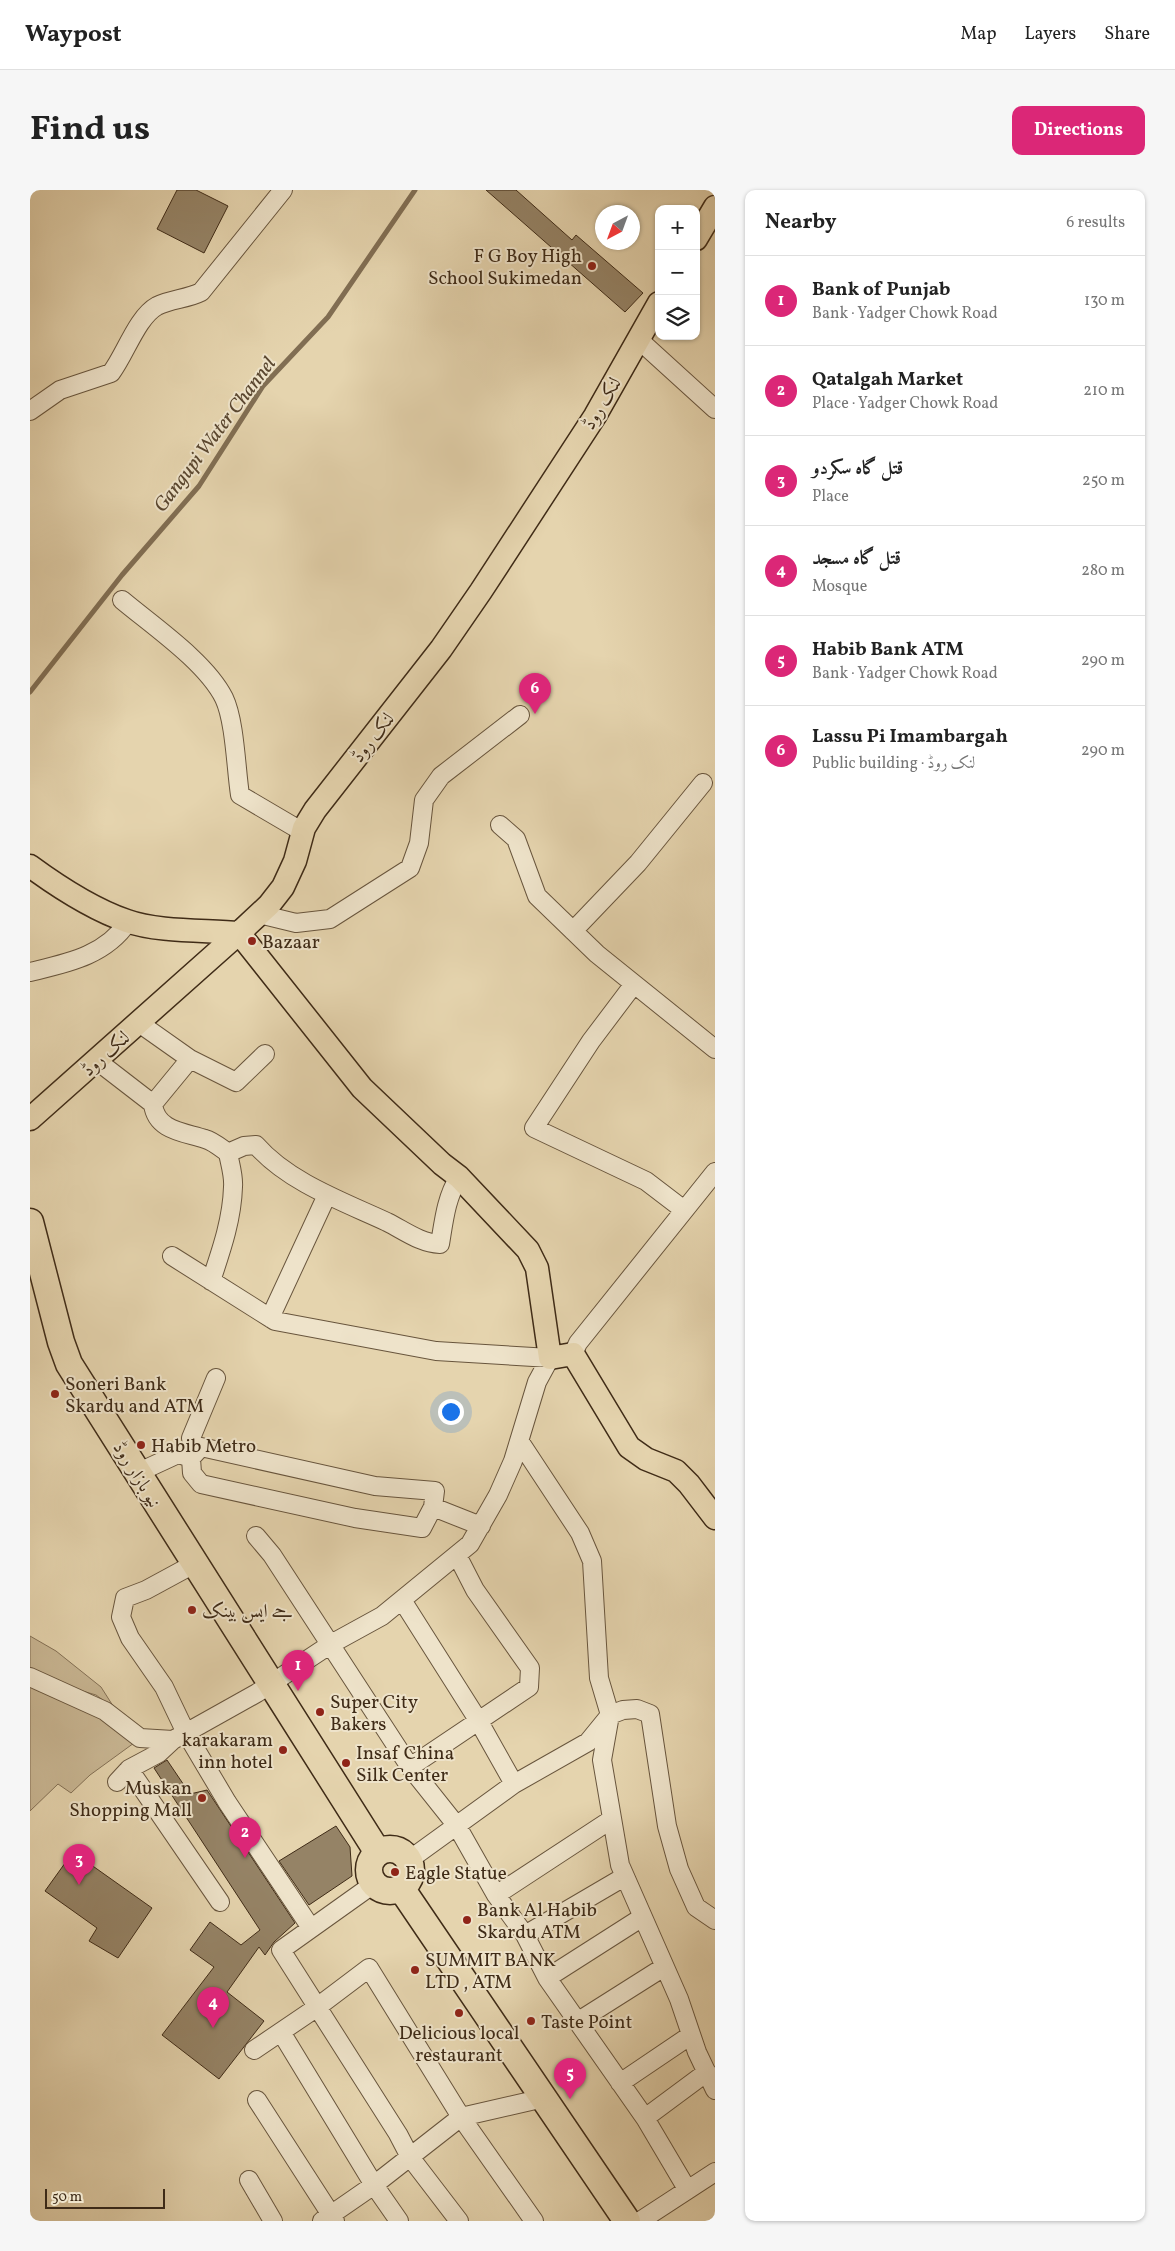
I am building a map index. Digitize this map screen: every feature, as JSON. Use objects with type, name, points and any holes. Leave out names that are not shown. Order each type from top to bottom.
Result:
[{"type":"highway","name":"نیو بازار روڈ","points":[[30,1222],[61,1342],[69,1364],[378,1852]]},
{"type":"highway","points":[[392,1849],[399,1851],[409,1860],[411,1874],[402,1888],[391,1891],[384,1890],[374,1883],[370,1873],[370,1865],[378,1852],[392,1849]]},
{"type":"highway","points":[[402,1888],[627,2221]]},
{"type":"main road","points":[[700,232],[715,207]]},
{"type":"main road","name":"لنک روڈ","points":[[30,1120],[239,933],[283,887],[295,861],[303,832],[315,810],[441,649],[481,591],[595,416],[655,310]]},
{"type":"main road","points":[[30,866],[66,892],[128,922],[157,927],[239,933],[362,1088],[442,1164],[459,1177],[528,1250],[537,1268],[550,1358],[573,1354],[629,1448],[646,1458],[676,1471],[689,1484],[715,1518]]},
{"type":"street","points":[[30,411],[60,390],[110,373],[146,314],[163,304],[192,297],[201,292],[283,190]]},
{"type":"street","points":[[638,339],[715,409]]},
{"type":"street","points":[[122,600],[201,667],[224,698],[231,728],[240,795],[303,832]]},
{"type":"street","points":[[259,914],[296,923],[330,919],[410,868],[419,843],[424,800],[441,776],[520,716]]},
{"type":"street","points":[[573,931],[638,863],[703,783]]},
{"type":"street","points":[[500,825],[516,839],[536,896],[597,954],[715,1049]]},
{"type":"street","points":[[30,972],[72,963],[91,954],[120,934],[128,922]]},
{"type":"street","points":[[634,984],[591,1041],[534,1128],[646,1181],[684,1210]]},
{"type":"street","points":[[139,1023],[190,1059],[236,1082],[265,1054]]},
{"type":"street","points":[[152,1104],[190,1059]]},
{"type":"street","points":[[96,1060],[152,1104],[157,1117],[170,1129],[207,1139],[228,1152],[233,1186],[229,1219],[225,1240],[211,1282]]},
{"type":"street","points":[[228,1152],[244,1146],[256,1145],[267,1157],[327,1195],[415,1238],[440,1244],[445,1209],[459,1177]]},
{"type":"street","points":[[573,1354],[578,1343],[684,1210],[714,1176]]},
{"type":"street","points":[[270,1318],[327,1195]]},
{"type":"street","points":[[117,1782],[129,1769],[159,1753],[180,1737],[257,1693],[331,1644],[382,1616],[470,1544],[498,1495],[520,1442],[538,1382],[550,1358],[436,1351],[275,1322],[172,1256]]},
{"type":"street","points":[[137,1473],[178,1454],[196,1453],[375,1486],[435,1491],[433,1507],[422,1528],[355,1518],[201,1484],[192,1473],[196,1453],[191,1438],[216,1378]]},
{"type":"street","points":[[520,1442],[580,1533],[592,1561],[600,1678],[610,1715],[602,1760],[620,1865],[641,1918],[711,2078],[645,2118]]},
{"type":"street","points":[[433,1507],[482,1526]]},
{"type":"street","points":[[256,1536],[272,1555],[410,1767],[458,1826],[496,1895],[525,1935],[547,1978],[645,2118],[687,2189]]},
{"type":"street","points":[[410,1767],[529,1687],[530,1668],[475,1590],[457,1555]]},
{"type":"street","points":[[194,1564],[146,1590],[125,1598],[121,1617],[130,1638],[164,1687],[180,1737],[227,1802],[311,1928]]},
{"type":"street","points":[[402,1600],[478,1720],[514,1784]]},
{"type":"street","points":[[30,1677],[105,1711],[140,1738],[180,1737]]},
{"type":"street","points":[[409,1860],[514,1784],[588,1742],[610,1715],[623,1710],[637,1709],[650,1714],[667,1826],[679,1870],[696,1907],[715,1920]]},
{"type":"street","points":[[129,1769],[220,1902]]},
{"type":"street","points":[[496,1895],[612,1820]]},
{"type":"street","points":[[525,1935],[624,1877]]},
{"type":"street","points":[[374,1883],[281,1950],[316,2008],[398,2134],[410,2157],[459,2221]]},
{"type":"street","points":[[547,1978],[641,1918]]},
{"type":"street","points":[[577,2022],[664,1967]]},
{"type":"street","points":[[254,2050],[316,2008],[369,1968],[461,2117],[534,2221]]},
{"type":"street","points":[[281,2032],[398,2221]]},
{"type":"street","points":[[620,2083],[691,2035]]},
{"type":"street","points":[[257,2100],[329,2219],[461,2117],[544,2098]]},
{"type":"street","points":[[640,2221],[715,2172]]},
{"type":"street","points":[[249,2180],[273,2221]]},
{"type":"shaded area","points":[[30,1636],[56,1651],[101,1687],[115,1709],[96,1695],[49,1681],[30,1670]]},
{"type":"shaded area","points":[[30,1680],[101,1717],[134,1743],[90,1775],[71,1793],[58,1784],[30,1811]]},
{"type":"building","points":[[177,190],[196,190],[228,206],[204,253],[157,229]]},
{"type":"building","name":"F G Boy High School Sukimedan","points":[[486,190],[516,190],[572,240],[576,235],[643,293],[625,312]]},
{"type":"building","points":[[167,1760],[190,1794],[207,1790],[295,1923],[274,1942],[265,1955],[259,1947],[227,1992],[264,2021],[219,2079],[162,2035],[214,1967],[190,1950],[210,1922],[241,1945],[260,1930],[154,1768]]},
{"type":"building","points":[[336,1826],[350,1847],[352,1876],[309,1905],[279,1861]]},
{"type":"building","points":[[73,1852],[152,1908],[118,1958],[89,1941],[97,1928],[45,1891]]},
{"type":"waterway","name":"Gangupi Water Channel","points":[[30,692],[122,575],[199,486],[263,386],[328,317],[415,190]]},
{"type":"place","name":"F G Boy High School Sukimedan","points":[[592,266]]},
{"type":"place","name":"Lassu Pi Imambargah","points":[[535,714]]},
{"type":"place","name":"Bazaar","points":[[252,941]]},
{"type":"place","name":"Soneri Bank Skardu and ATM","points":[[55,1394]]},
{"type":"place","name":"Habib Metro","points":[[141,1445]]},
{"type":"place","name":"جے ایس بینک","points":[[192,1610]]},
{"type":"place","name":"Bank of Punjab","points":[[298,1691]]},
{"type":"place","name":"Super City Bakers","points":[[320,1712]]},
{"type":"place","name":"karakaram inn hotel","points":[[283,1750]]},
{"type":"place","name":"Insaf China Silk Center","points":[[346,1763]]},
{"type":"place","name":"Muskan Shopping Mall","points":[[202,1798]]},
{"type":"place","name":"Qatalgah Market","points":[[245,1858]]},
{"type":"place","name":"Eagle Statue","points":[[395,1872]]},
{"type":"place","name":"قتل گاہ سکردو","points":[[79,1885]]},
{"type":"place","name":"Bank Al Habib Skardu ATM","points":[[467,1920]]},
{"type":"place","name":"SUMMIT BANK LTD , ATM","points":[[415,1970]]},
{"type":"place","name":"Delicious local restaurant","points":[[459,2013]]},
{"type":"place","name":"Taste Point","points":[[531,2021]]},
{"type":"place","name":"قتل گاہ مسجد","points":[[213,2028]]},
{"type":"place","name":"Habib Bank ATM","points":[[570,2099]]}]
